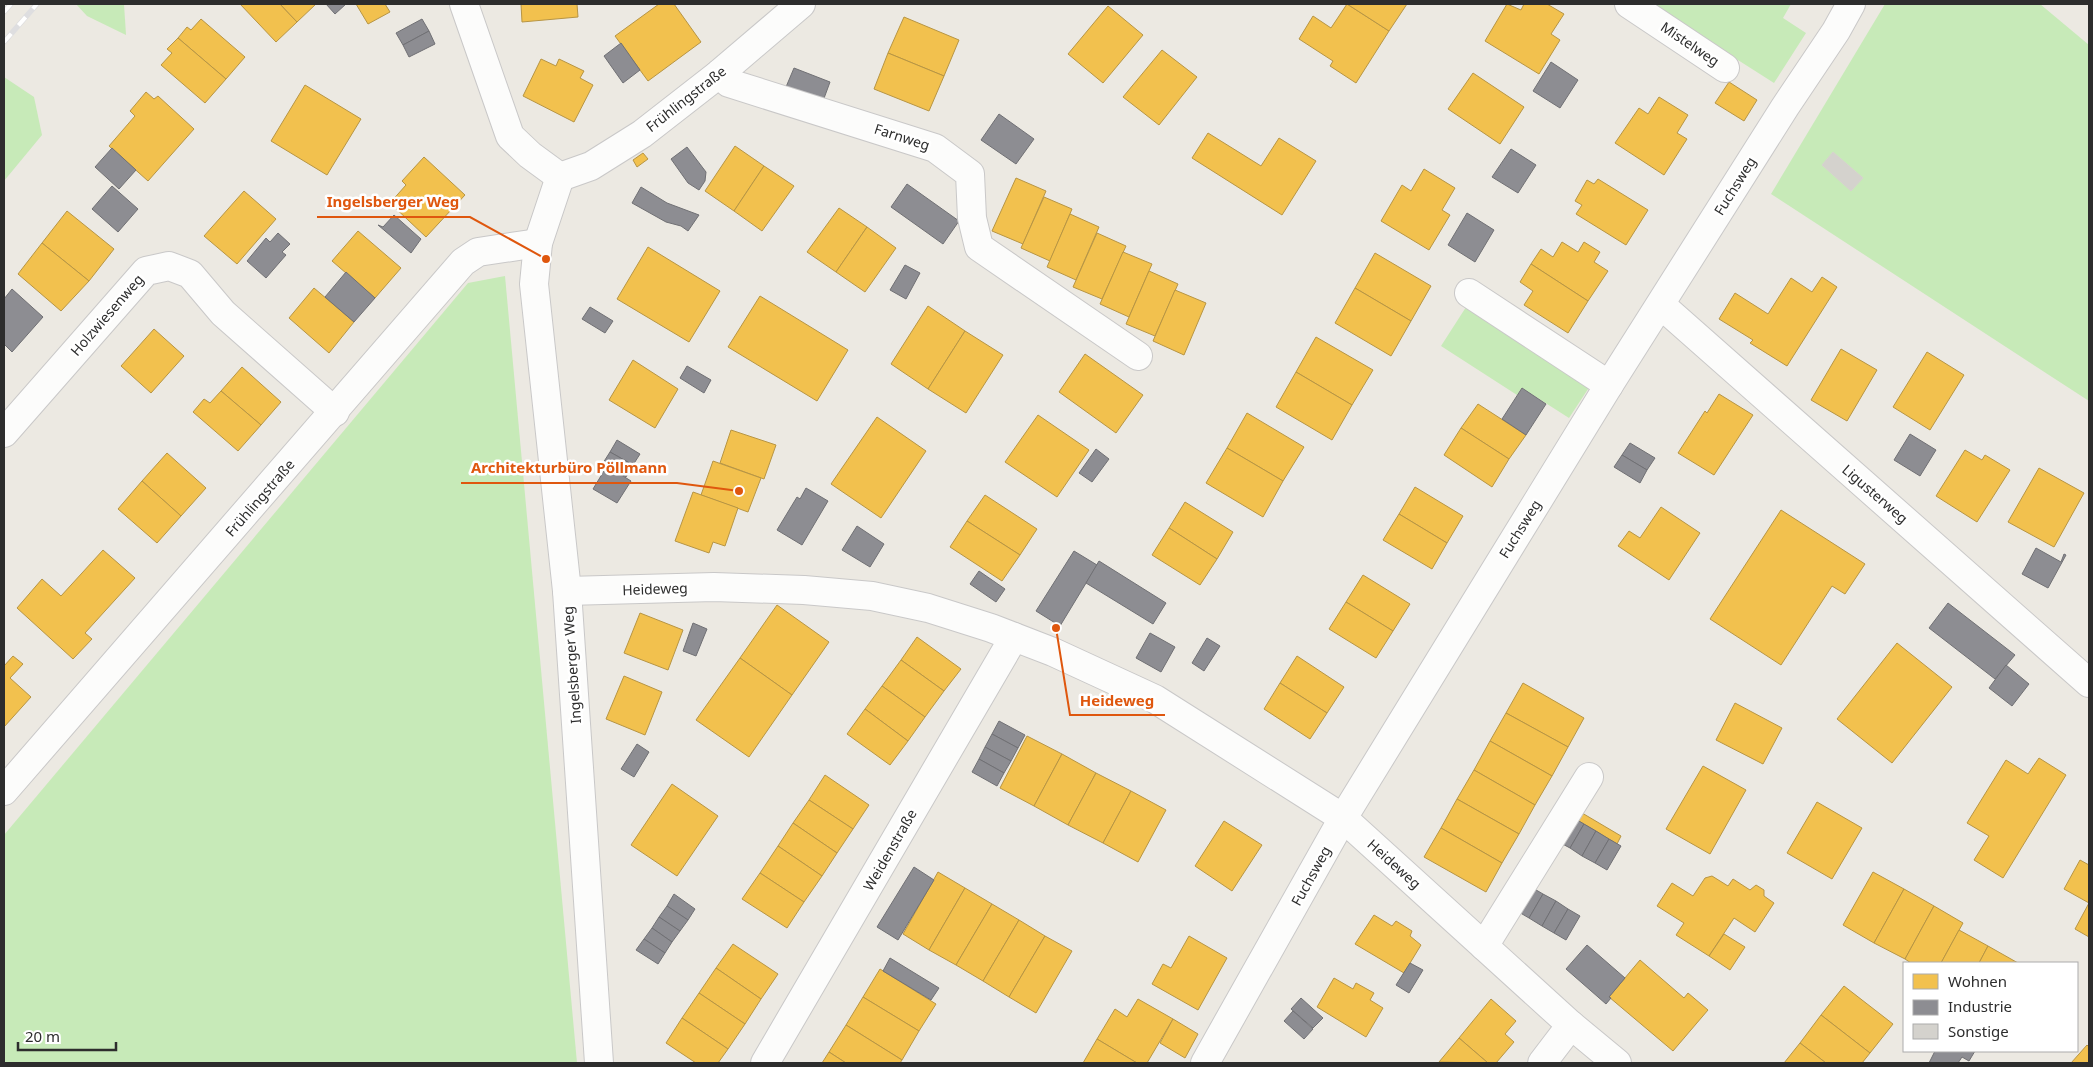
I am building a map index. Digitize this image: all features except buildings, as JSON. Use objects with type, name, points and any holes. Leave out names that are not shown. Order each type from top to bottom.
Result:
[{"type":"street","points":[[464,4],[510,136],[530,156],[560,177]]},
{"type":"street","name":"Frühlingstraße","points":[[560,177],[591,166],[642,134],[719,74],[801,4]]},
{"type":"street","name":"Mistelweg","points":[[1630,4],[1725,68]]},
{"type":"street","name":"Fuchsweg","points":[[1205,1063],[1343,818],[1609,385],[1785,107],[1836,31],[1851,4]]},
{"type":"street","name":"Farnweg","points":[[719,74],[729,83],[935,148],[970,174],[972,218],[979,247],[1138,356]]},
{"type":"street","name":"Ingelsberger Weg","points":[[560,177],[538,243],[534,284],[567,591],[599,1063]]},
{"type":"street","name":"Frühlingstraße","points":[[4,791],[335,412],[463,262],[478,252],[538,243]]},
{"type":"street","name":"Holzwiesenweg","points":[[4,433],[146,271],[169,266],[190,274],[223,313],[335,412]]},
{"type":"street","points":[[1469,293],[1609,385]]},
{"type":"street","name":"Ligusterweg","points":[[1661,305],[2089,684]]},
{"type":"street","name":"Heideweg","points":[[567,591],[714,587],[804,590],[872,596],[928,608],[1014,637],[1155,699],[1343,818],[1616,1063]]},
{"type":"street","name":"Weidenstraße","points":[[765,1063],[1014,637]]},
{"type":"street","points":[[1484,946],[1589,777]]},
{"type":"street","points":[[1542,1063],[1572,1025]]},
{"type":"green space","points":[[76,4],[124,4],[126,35],[87,16]]},
{"type":"green space","points":[[1650,4],[1791,4],[1783,18],[1806,33],[1774,83]]},
{"type":"green space","points":[[1885,4],[2040,4],[2089,45],[2089,401],[1771,194]]},
{"type":"green space","points":[[4,77],[34,97],[42,135],[4,181]]},
{"type":"green space","points":[[505,276],[577,1063],[4,1063],[4,835],[468,283]]},
{"type":"green space","points":[[1468,304],[1592,383],[1569,418],[1522,388],[1517,395],[1441,346]]},
{"type":"railway","points":[[4,12],[11,4]]},
{"type":"railway","points":[[4,42],[37,4]]},
{"type":"place","name":"Ingelsberger Weg","points":[[546,259]]},
{"type":"place","name":"Architekturbüro Pöllmann","points":[[739,491]]},
{"type":"place","name":"Heideweg","points":[[1056,628]]}]
